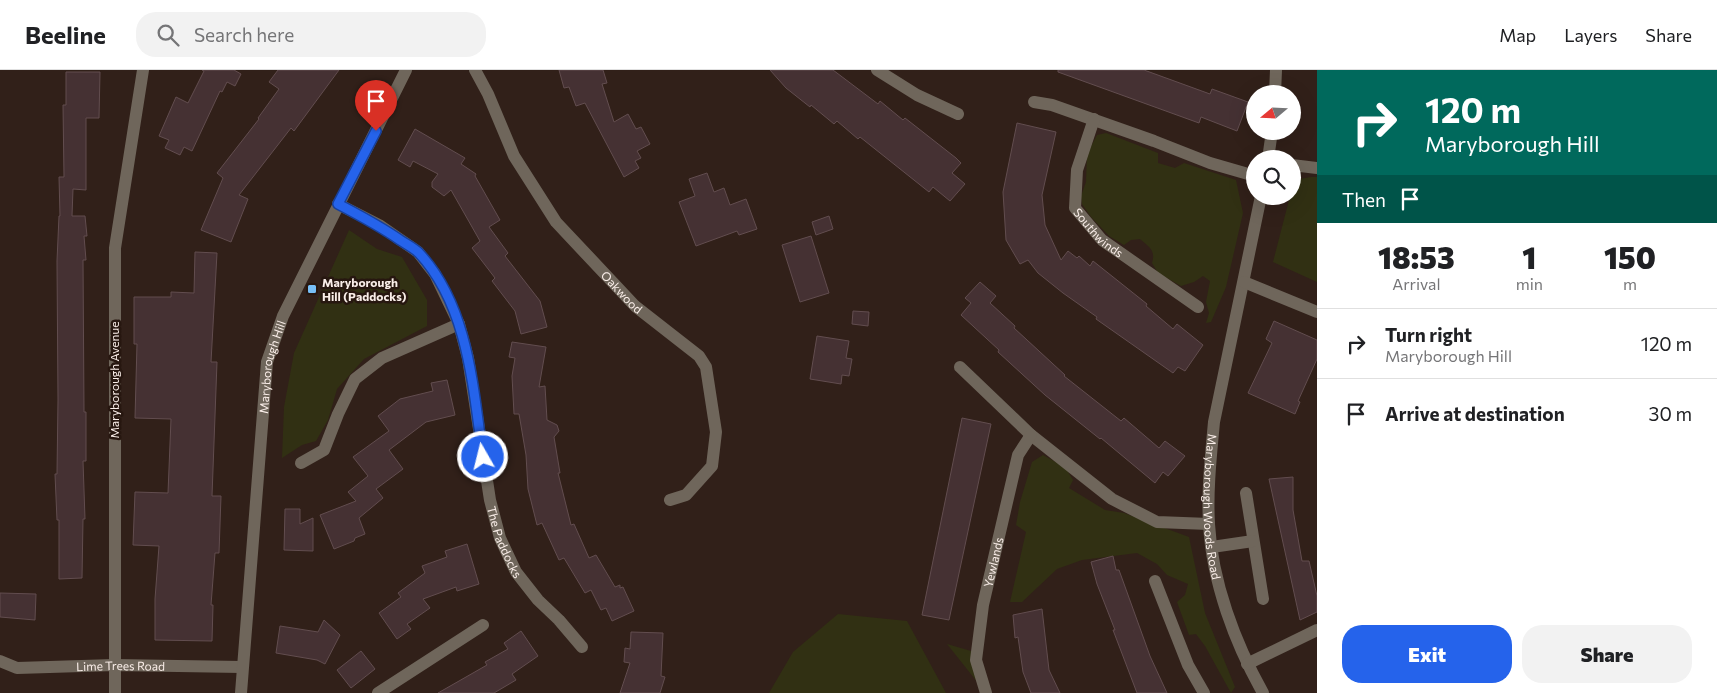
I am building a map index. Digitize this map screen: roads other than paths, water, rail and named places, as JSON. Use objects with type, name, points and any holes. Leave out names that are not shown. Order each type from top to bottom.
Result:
[{"type":"street","name":"Maryborough Avenue","points":[[115,693],[115,248],[143,70]]},
{"type":"street","name":"Maryborough Hill","points":[[241,693],[267,362],[283,316],[406,70]]},
{"type":"street","name":"Oakwood","points":[[475,70],[488,94],[514,156],[556,222],[635,306],[699,356],[706,368],[716,432],[712,466],[686,495],[670,500]]},
{"type":"street","points":[[877,70],[917,95],[958,114]]},
{"type":"street","points":[[1275,85],[1276,70]]},
{"type":"street","points":[[1034,102],[1052,105],[1094,119],[1210,163],[1246,173]]},
{"type":"street","name":"Southwinds","points":[[1094,119],[1078,170],[1075,208],[1102,240],[1198,307]]},
{"type":"street","points":[[1301,166],[1317,168]]},
{"type":"street","name":"The Paddocks","points":[[338,204],[380,225],[418,252],[435,274],[459,324],[468,358],[489,491],[500,538],[516,572],[538,600],[559,620],[582,647]]},
{"type":"street","name":"Maryborough Woods Road","points":[[1259,205],[1214,422],[1210,458],[1209,524],[1225,607],[1247,664],[1263,693]]},
{"type":"street","points":[[1244,282],[1317,312]]},
{"type":"street","points":[[301,463],[324,450],[355,378],[382,358],[459,324]]},
{"type":"street","points":[[960,367],[1031,435],[1112,499],[1157,522],[1209,524]]},
{"type":"street","name":"Yewlands","points":[[986,693],[976,660],[983,605],[1018,455],[1031,435]]},
{"type":"street","points":[[1246,493],[1263,599]]},
{"type":"street","points":[[1212,547],[1253,541]]},
{"type":"street","points":[[1155,581],[1188,665],[1204,693]]},
{"type":"street","points":[[378,693],[483,625]]},
{"type":"street","points":[[1247,664],[1317,630]]},
{"type":"street","name":"Lime Trees Road","points":[[0,661],[18,668],[114,665],[242,666]]},
{"type":"place","name":"Maryborough Hill (Paddocks)","points":[[312,289]]}]
